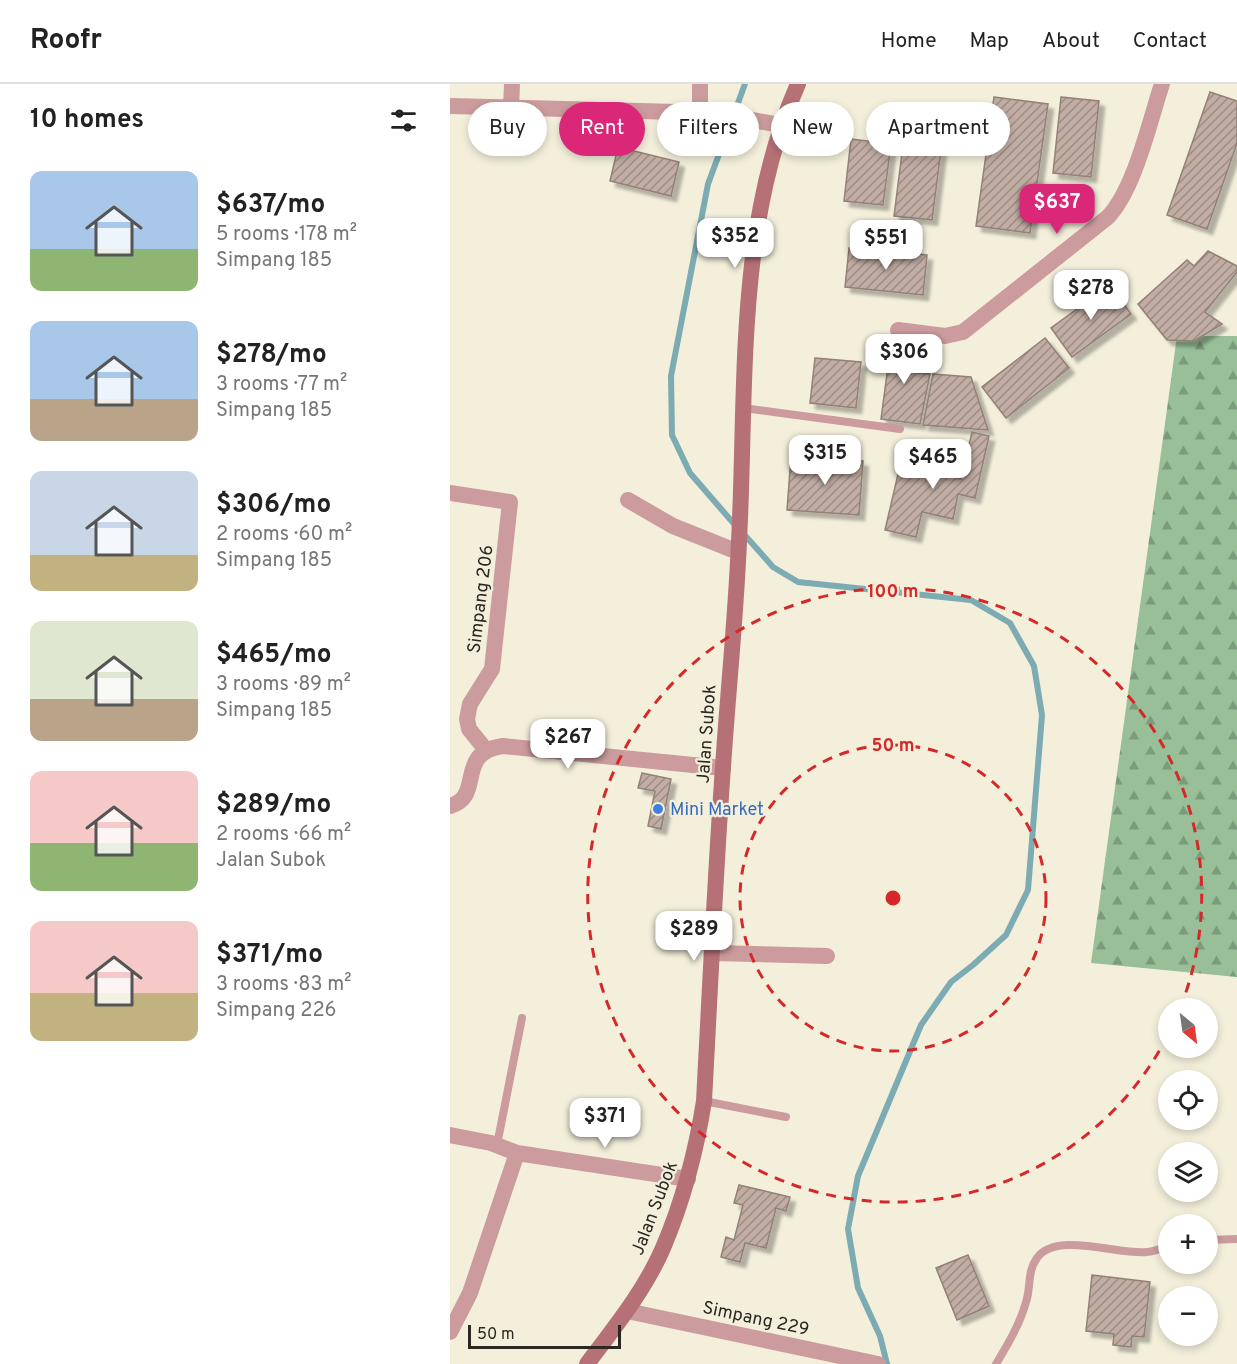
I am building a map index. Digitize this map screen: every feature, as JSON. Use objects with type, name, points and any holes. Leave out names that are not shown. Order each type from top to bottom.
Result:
[{"type":"main road","name":"Jalan Subok","points":[[790,102],[798,84]]},
{"type":"main road","name":"Jalan Subok","points":[[587,1364],[627,1311],[663,1250],[688,1179],[704,1101],[723,768],[739,548],[749,295],[763,188],[772,156]]},
{"type":"street","points":[[511,102],[512,84]]},
{"type":"street","points":[[700,84],[705,102]]},
{"type":"street","points":[[898,330],[945,336],[963,332],[1108,217],[1121,204],[1162,84]]},
{"type":"street","points":[[450,106],[468,107]]},
{"type":"street","points":[[547,109],[657,112]]},
{"type":"street","name":"Simpang 206","points":[[450,493],[510,502],[492,669],[470,704],[467,719],[469,729],[486,750]]},
{"type":"street","points":[[628,500],[673,526],[739,548]]},
{"type":"street","points":[[450,806],[460,802],[467,793],[475,762],[486,750],[503,746],[723,768]]},
{"type":"street","points":[[712,953],[827,956]]},
{"type":"street","points":[[450,1135],[497,1145],[517,1153],[688,1179]]},
{"type":"street","points":[[450,1332],[470,1293],[517,1153]]},
{"type":"street","name":"Simpang 229","points":[[627,1311],[875,1363]]},
{"type":"lane","points":[[744,408],[900,429]]},
{"type":"lane","points":[[497,1145],[522,1018]]},
{"type":"lane","points":[[704,1101],[786,1117]]},
{"type":"lane","points":[[1218,1240],[1237,1239]]},
{"type":"lane","points":[[996,1364],[1021,1318],[1027,1299],[1030,1271],[1037,1257],[1047,1250],[1064,1244],[1150,1252],[1158,1249]]},
{"type":"green space","points":[[1177,336],[1237,336],[1237,977],[1091,963]]},
{"type":"building","points":[[1210,92],[1237,101],[1237,143],[1207,229],[1167,215]]},
{"type":"building","points":[[994,97],[1048,104],[1030,233],[976,226],[986,156],[1010,156],[1010,102],[993,102]]},
{"type":"building","points":[[1061,97],[1099,101],[1091,177],[1053,173]]},
{"type":"building","points":[[854,139],[866,141],[866,156],[889,156],[883,205],[844,201],[849,156],[854,156]]},
{"type":"building","points":[[645,154],[679,162],[671,196],[610,181],[616,156],[645,156]]},
{"type":"building","points":[[902,156],[940,156],[932,220],[894,216]]},
{"type":"building","points":[[849,248],[927,255],[923,295],[845,287]]},
{"type":"building","points":[[1208,251],[1237,266],[1237,272],[1205,312],[1222,324],[1194,341],[1167,340],[1138,304],[1187,260],[1194,266]]},
{"type":"building","points":[[1110,285],[1131,314],[1072,357],[1051,328]]},
{"type":"building","points":[[892,336],[914,338],[908,372],[930,374],[920,424],[881,419]]},
{"type":"building","points":[[1045,338],[1069,368],[1006,418],[982,387]]},
{"type":"building","points":[[815,358],[861,362],[856,408],[810,403]]},
{"type":"building","points":[[933,374],[971,377],[988,430],[923,425]]},
{"type":"building","points":[[972,432],[989,436],[975,498],[958,494],[953,519],[922,512],[916,537],[885,530],[902,457],[919,461],[917,469],[961,479]]},
{"type":"building","points":[[791,456],[863,461],[859,515],[787,510]]},
{"type":"building","name":"Mini Market","points":[[642,773],[671,779],[661,829],[648,826],[655,791],[638,788]]},
{"type":"building","points":[[739,1185],[790,1197],[786,1211],[776,1208],[766,1248],[745,1243],[740,1262],[721,1257],[726,1237],[734,1240],[743,1205],[734,1203]]},
{"type":"building","points":[[968,1255],[989,1306],[957,1320],[936,1268]]},
{"type":"building","points":[[1092,1275],[1150,1282],[1144,1337],[1132,1336],[1131,1347],[1113,1345],[1114,1334],[1086,1331]]},
{"type":"waterway","points":[[735,525],[690,473],[672,435],[671,376],[708,184],[745,84]]},
{"type":"waterway","points":[[742,532],[773,567],[798,582],[971,600],[1010,623],[1034,666],[1042,715],[1028,890],[1006,935],[951,982],[921,1025],[858,1176],[848,1229],[858,1288],[880,1336],[887,1364]]},
{"type":"place","name":"Mini Market","points":[[658,809]]}]
